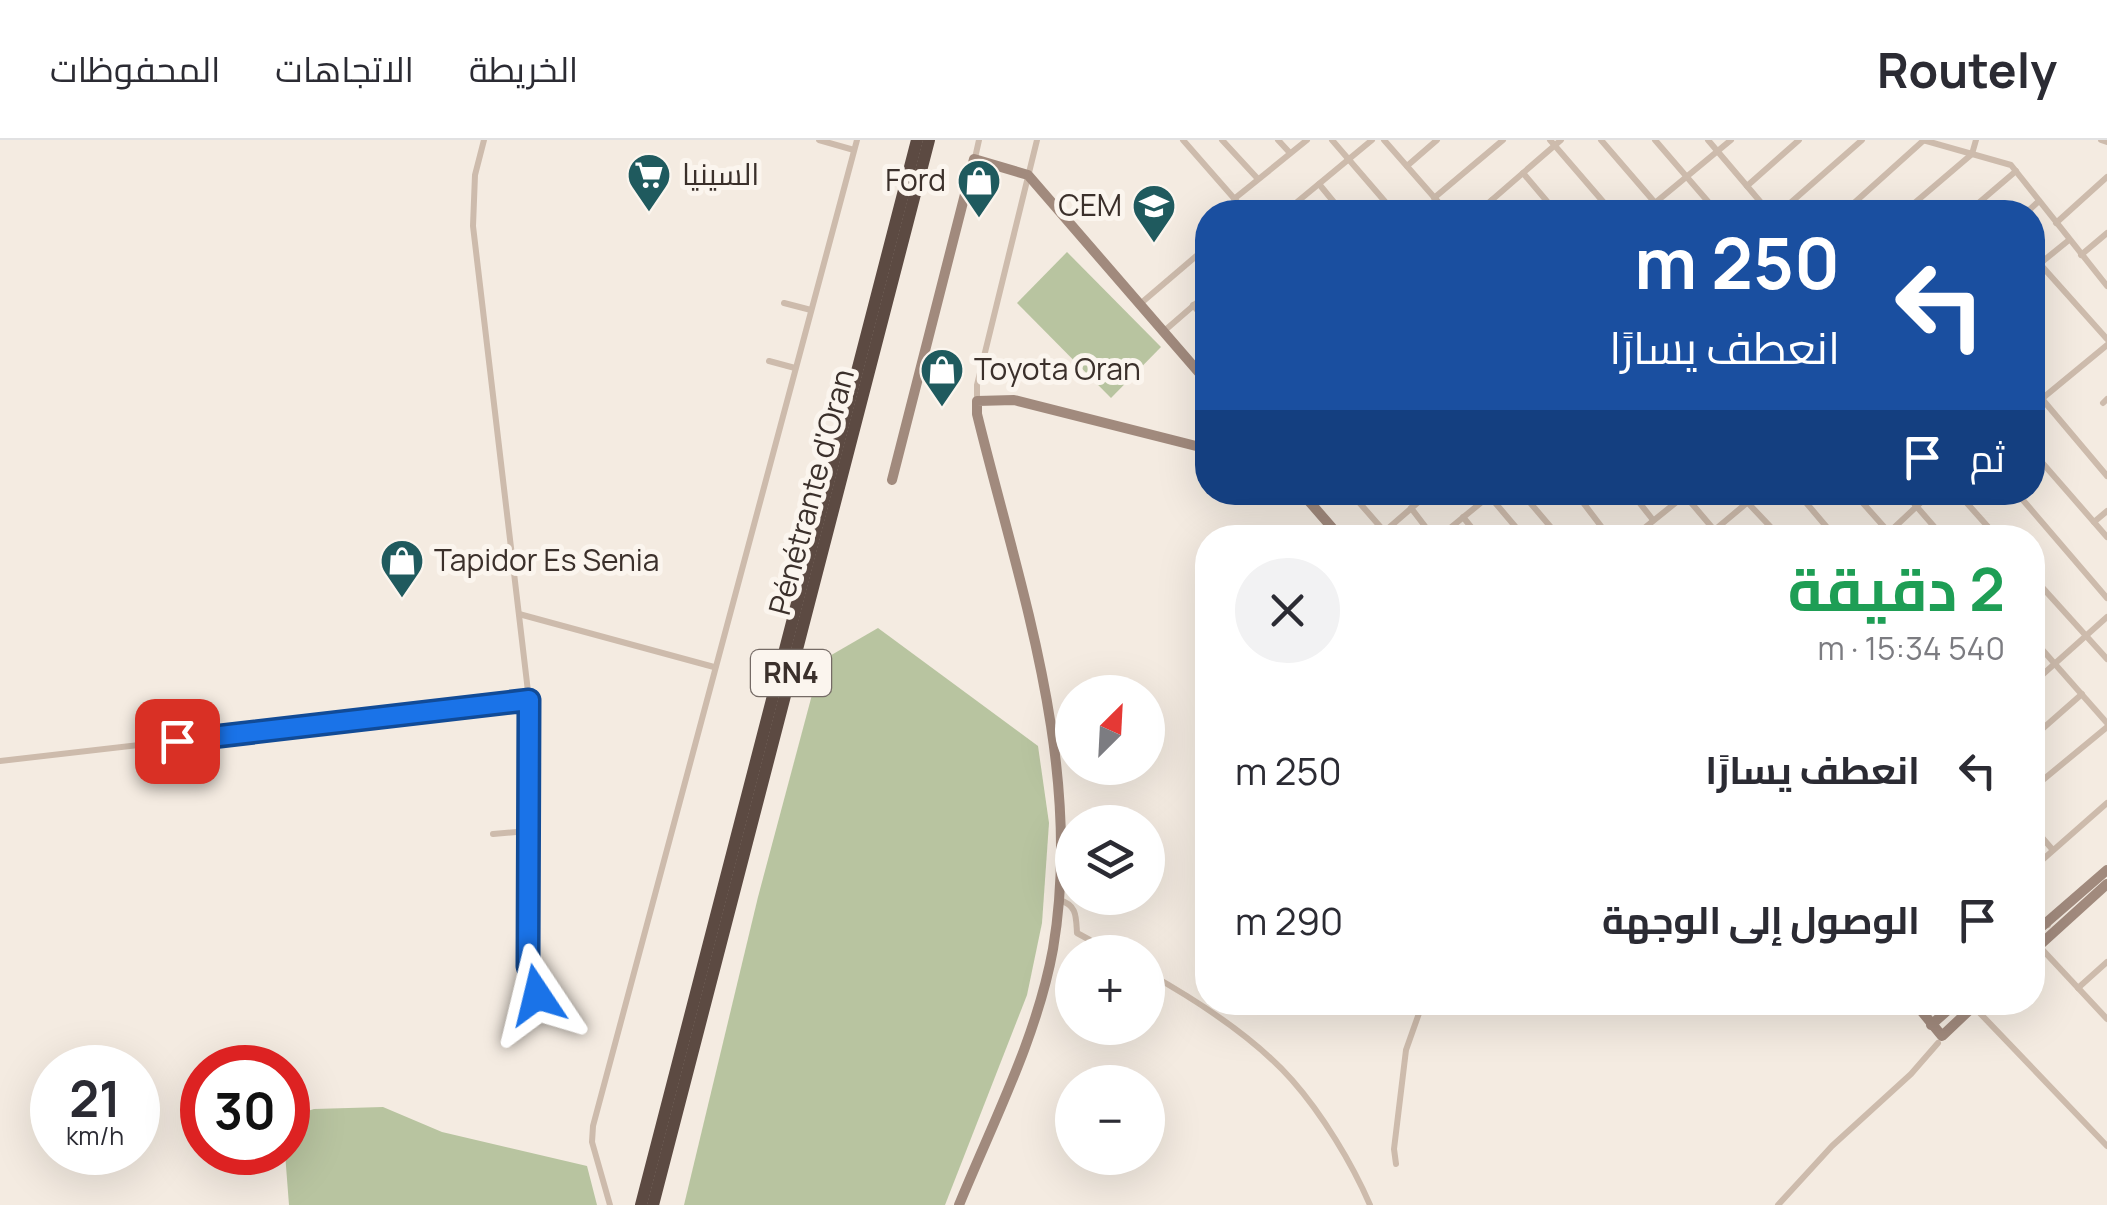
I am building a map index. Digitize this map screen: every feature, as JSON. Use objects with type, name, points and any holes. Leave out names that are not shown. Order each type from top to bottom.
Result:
[{"type":"highway","name":"Pénétrante d'Oran","points":[[640,1205],[917,140]]},
{"type":"highway","name":"Pénétrante d'Oran","points":[[652,1205],[929,140]]},
{"type":"street","points":[[484,140],[475,175],[473,226],[529,700],[528,966],[540,1006]]},
{"type":"street","points":[[819,140],[854,150]]},
{"type":"street","points":[[610,1205],[592,1142],[593,1126],[857,140]]},
{"type":"street","points":[[892,480],[979,140]]},
{"type":"street","points":[[1036,140],[981,367],[977,414],[1051,714],[1062,805]]},
{"type":"street","points":[[1183,140],[1234,199],[1306,140]]},
{"type":"street","points":[[1222,140],[1258,179]]},
{"type":"street","points":[[1278,140],[1290,154]]},
{"type":"street","points":[[1332,140],[1383,200]]},
{"type":"street","points":[[1301,200],[1372,140]]},
{"type":"street","points":[[1384,140],[1434,198],[1503,140]]},
{"type":"street","points":[[1406,166],[1437,140]]},
{"type":"street","points":[[1601,140],[1652,200]]},
{"type":"street","points":[[1655,140],[1707,200]]},
{"type":"street","points":[[1708,140],[1758,200]]},
{"type":"street","points":[[1658,200],[1731,140]]},
{"type":"street","points":[[1746,186],[1799,140]]},
{"type":"street","points":[[1794,200],[1862,140]]},
{"type":"street","points":[[1857,200],[1923,140],[2011,165],[2038,200]]},
{"type":"street","points":[[1918,200],[1972,154],[1976,140]]},
{"type":"street","points":[[1492,200],[1555,142],[1602,200]]},
{"type":"street","points":[[974,160],[1028,175],[1195,369]]},
{"type":"street","points":[[1982,200],[2016,171]]},
{"type":"street","points":[[1523,173],[1546,200]]},
{"type":"street","points":[[2056,223],[2107,177]]},
{"type":"street","points":[[1319,184],[1332,200]]},
{"type":"street","points":[[2045,209],[2107,286]]},
{"type":"street","points":[[2081,254],[2107,233]]},
{"type":"street","points":[[2045,260],[2069,240]]},
{"type":"street","points":[[1140,304],[1195,257]]},
{"type":"street","points":[[2045,270],[2107,342],[2045,396]]},
{"type":"street","points":[[784,303],[811,310]]},
{"type":"street","points":[[1163,332],[1193,305],[1195,307]]},
{"type":"street","points":[[769,361],[795,368]]},
{"type":"street","points":[[977,402],[1014,400],[1195,447]]},
{"type":"street","points":[[2045,400],[2107,476]]},
{"type":"street","points":[[2045,465],[2107,537]]},
{"type":"street","points":[[1391,525],[1415,505]]},
{"type":"street","points":[[1453,525],[1477,505]]},
{"type":"street","points":[[1499,505],[1515,525]]},
{"type":"street","points":[[1532,505],[1549,525]]},
{"type":"street","points":[[1585,505],[1600,525]]},
{"type":"street","points":[[1641,505],[1654,520]]},
{"type":"street","points":[[1648,525],[1672,505]]},
{"type":"street","points":[[1694,505],[1710,525]]},
{"type":"street","points":[[1720,525],[1745,505]]},
{"type":"street","points":[[1750,505],[1769,525]]},
{"type":"street","points":[[1808,505],[1825,525]]},
{"type":"street","points":[[1863,505],[1880,525]]},
{"type":"street","points":[[1969,505],[1986,525]]},
{"type":"street","points":[[2027,505],[2044,525]]},
{"type":"street","points":[[1899,525],[1916,507],[1932,525]]},
{"type":"street","points":[[1411,508],[1425,525]]},
{"type":"street","points":[[2094,522],[2107,511]]},
{"type":"street","points":[[1463,517],[1469,525]]},
{"type":"street","points":[[2045,526],[2107,598]]},
{"type":"street","points":[[2045,590],[2107,660]]},
{"type":"street","points":[[518,614],[714,667]]},
{"type":"street","points":[[2045,673],[2107,617]]},
{"type":"street","points":[[2045,652],[2107,725],[2045,778]]},
{"type":"street","points":[[2045,727],[2082,694]]},
{"type":"street","points":[[0,761],[529,700]]},
{"type":"street","points":[[2045,857],[2107,803]]},
{"type":"street","points":[[493,834],[528,831]]},
{"type":"street","points":[[2045,842],[2052,850]]},
{"type":"street","points":[[2045,934],[2107,870]]},
{"type":"street","points":[[2050,928],[2107,884]]},
{"type":"street","points":[[959,1205],[1036,1013],[1057,915]]},
{"type":"street","points":[[2045,922],[2050,928]]},
{"type":"street","points":[[2045,955],[2107,1019]]},
{"type":"street","points":[[2078,988],[2107,962]]},
{"type":"street","points":[[1165,982],[1195,1001]]},
{"type":"street","points":[[1214,1015],[1291,1079],[1354,1168],[1370,1205]]},
{"type":"street","points":[[1396,1164],[1394,1148],[1406,1050],[1418,1015]]},
{"type":"street","points":[[1924,1015],[1940,1040]]},
{"type":"street","points":[[1932,1025],[1942,1015]]},
{"type":"street","points":[[1778,1205],[1965,1015]]},
{"type":"street","points":[[1986,1015],[2107,1146]]},
{"type":"green space","points":[[1067,252],[1161,347],[1111,398],[1017,303]]},
{"type":"green space","points":[[878,628],[1038,746],[1049,823],[1042,923],[1027,995],[945,1205],[684,1205],[758,897],[821,661]]},
{"type":"green space","points":[[383,1107],[442,1132],[587,1166],[597,1205],[289,1205],[287,1175],[310,1175],[310,1110]]},
{"type":"place","name":"السينيا","points":[[649,213]]},
{"type":"place","name":"Ford","points":[[979,219]]},
{"type":"place","name":"CEM","points":[[1154,244]]},
{"type":"place","name":"Toyota Oran","points":[[942,408]]},
{"type":"place","name":"Tapidor Es Senia","points":[[402,599]]},
{"type":"route","points":[[177,741],[529,700],[528,966],[537,995]]}]
